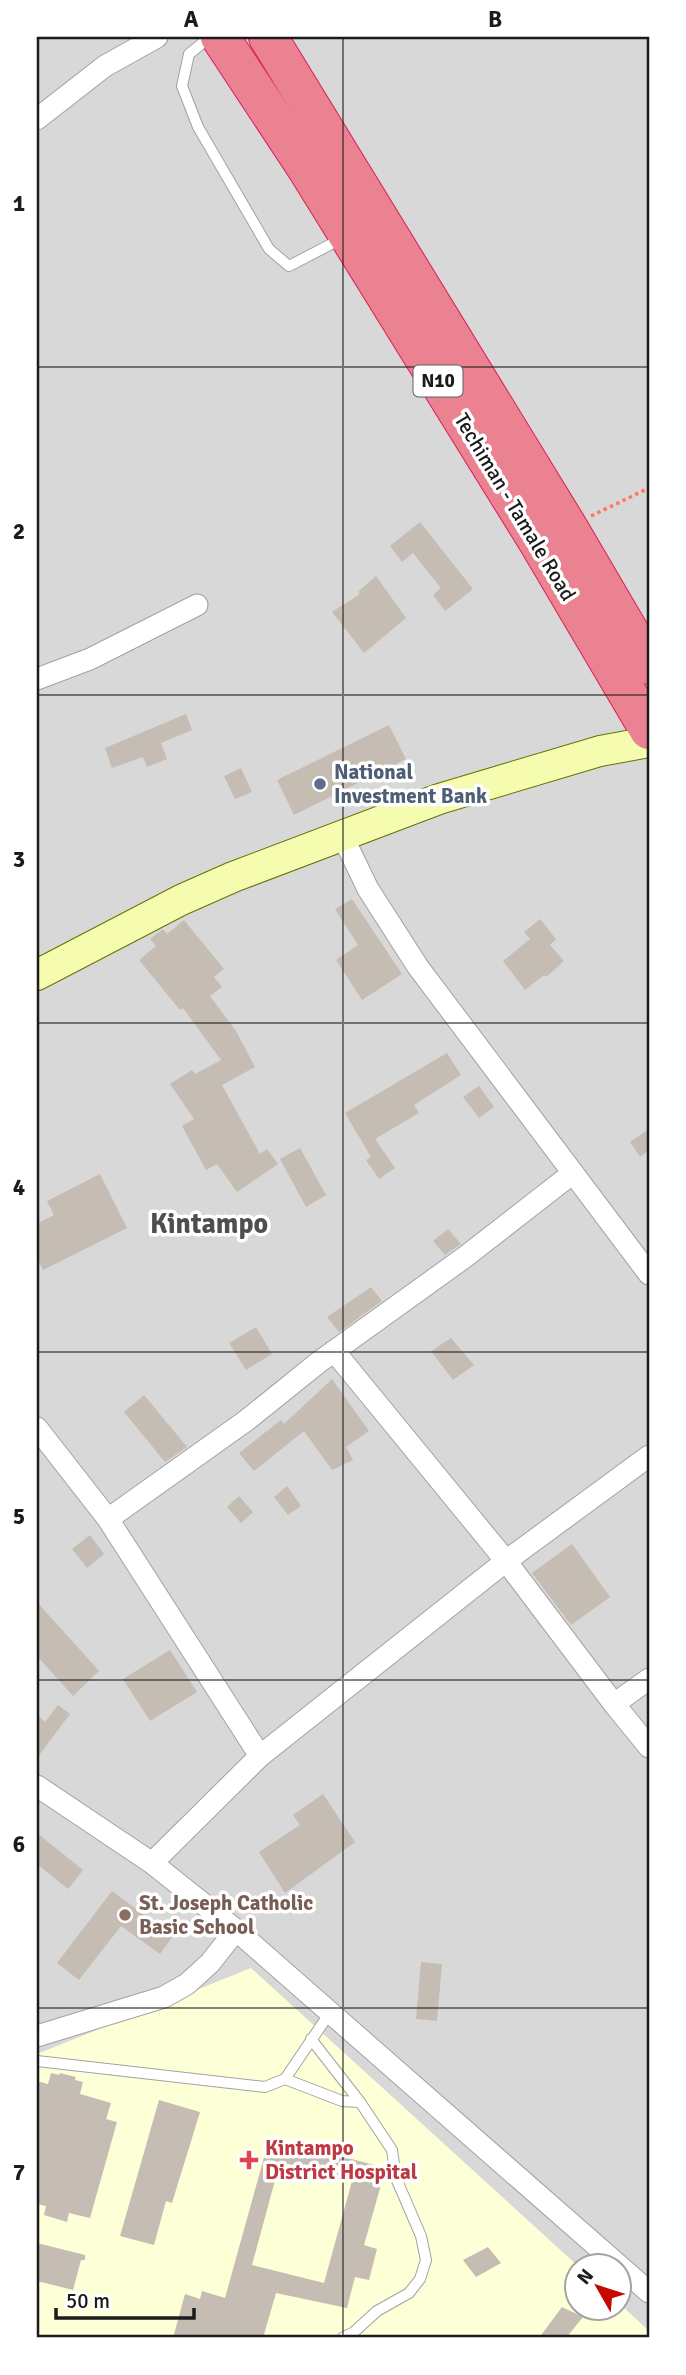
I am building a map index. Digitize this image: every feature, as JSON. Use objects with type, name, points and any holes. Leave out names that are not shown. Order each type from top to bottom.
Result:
[{"type":"highway","name":"Techiman - Tamale Road","points":[[268,37],[568,527],[629,617],[649,665]]},
{"type":"highway","name":"Techiman - Tamale Road","points":[[231,41],[538,541],[649,730]]},
{"type":"main road","points":[[37,975],[191,896],[342,835],[439,799],[600,751],[649,742]]},
{"type":"street","points":[[37,119],[105,66],[157,37]]},
{"type":"street","points":[[37,679],[90,659],[197,604]]},
{"type":"street","points":[[342,835],[368,889],[418,967],[649,1274]]},
{"type":"street","points":[[108,1519],[247,1420],[334,1351],[465,1257],[573,1173]]},
{"type":"street","points":[[334,1351],[506,1561],[649,1747]]},
{"type":"street","points":[[37,1428],[108,1519],[260,1756]]},
{"type":"street","points":[[152,1863],[260,1756],[506,1561],[649,1456]]},
{"type":"street","points":[[614,1704],[649,1679]]},
{"type":"street","points":[[37,1786],[152,1863],[236,1930],[649,2292]]},
{"type":"street","points":[[37,2036],[163,1997],[187,1984],[236,1930]]},
{"type":"lane","points":[[231,41],[189,54],[182,86],[198,127],[269,249],[289,267],[348,235]]},
{"type":"lane","points":[[37,2061],[265,2087],[285,2079],[331,2011]]},
{"type":"lane","points":[[311,2039],[360,2102],[391,2150],[396,2178],[421,2236],[426,2260],[421,2278],[409,2293],[377,2311],[354,2332],[342,2338]]},
{"type":"lane","points":[[285,2079],[342,2101],[360,2102]]},
{"type":"path","points":[[568,527],[649,488]]},
{"type":"shaded area","points":[[37,37],[649,37],[649,2338],[37,2338]]},
{"type":"shaded area","name":"Kintampo District Hospital","points":[[251,1968],[564,2253],[564,2322],[634,2322],[634,2317],[649,2331],[649,2338],[37,2338],[37,2054]]},
{"type":"building","points":[[420,522],[473,589],[445,611],[433,595],[441,588],[413,553],[402,562],[390,546]]},
{"type":"building","points":[[376,576],[406,618],[364,653],[332,612],[360,594],[358,592]]},
{"type":"building","points":[[186,714],[192,730],[161,743],[167,759],[147,767],[143,757],[112,768],[105,748]]},
{"type":"building","points":[[389,725],[406,759],[294,815],[277,780]]},
{"type":"building","points":[[241,768],[252,792],[235,799],[224,776]]},
{"type":"building","points":[[352,899],[402,974],[362,1000],[336,960],[358,945],[335,909]]},
{"type":"building","points":[[540,919],[556,939],[550,945],[564,961],[525,990],[503,961],[530,939],[524,932]]},
{"type":"building","points":[[184,920],[224,969],[214,977],[222,987],[210,996],[236,1031],[255,1067],[222,1085],[260,1154],[267,1149],[278,1164],[237,1192],[217,1164],[206,1170],[182,1126],[194,1119],[170,1084],[192,1070],[195,1074],[221,1060],[183,1008],[180,1010],[139,960],[156,946],[150,939],[163,929],[167,934]]},
{"type":"building","points":[[447,1053],[461,1075],[414,1105],[419,1113],[375,1139],[395,1168],[379,1179],[366,1160],[371,1157],[345,1113]]},
{"type":"building","points":[[479,1086],[494,1107],[479,1118],[463,1097]]},
{"type":"building","points":[[649,1129],[649,1150],[640,1157],[630,1142]]},
{"type":"building","points":[[300,1148],[326,1195],[306,1207],[280,1159]]},
{"type":"building","points":[[100,1174],[127,1228],[43,1270],[37,1257],[37,1224],[54,1215],[47,1201]]},
{"type":"building","points":[[448,1229],[461,1244],[445,1255],[433,1241]]},
{"type":"building","points":[[371,1287],[382,1301],[339,1332],[327,1317]]},
{"type":"building","points":[[256,1327],[272,1354],[246,1370],[229,1343]]},
{"type":"building","points":[[451,1338],[474,1365],[453,1380],[431,1351]]},
{"type":"building","points":[[332,1379],[369,1431],[346,1447],[353,1460],[332,1470],[304,1431],[254,1471],[239,1453],[281,1420],[284,1424]]},
{"type":"building","points":[[144,1395],[187,1447],[165,1462],[124,1412]]},
{"type":"building","points":[[287,1486],[301,1506],[288,1515],[274,1497]]},
{"type":"building","points":[[239,1496],[253,1512],[241,1523],[227,1507]]},
{"type":"building","points":[[90,1535],[104,1554],[87,1568],[72,1549]]},
{"type":"building","points":[[572,1544],[610,1597],[571,1625],[532,1573]]},
{"type":"building","points":[[37,1602],[99,1671],[73,1696],[37,1656]]},
{"type":"building","points":[[170,1650],[197,1692],[150,1721],[123,1679]]},
{"type":"building","points":[[58,1705],[70,1714],[37,1758],[37,1715],[45,1722]]},
{"type":"building","points":[[323,1794],[355,1842],[285,1893],[259,1852],[300,1825],[293,1815]]},
{"type":"building","points":[[37,1833],[83,1870],[68,1889],[37,1864]]},
{"type":"building","points":[[112,1891],[173,1936],[160,1954],[121,1926],[79,1980],[57,1963]]},
{"type":"building","points":[[421,1962],[442,1964],[437,2021],[416,2019]]},
{"type":"building","points":[[51,2073],[76,2077],[75,2080],[83,2082],[80,2094],[111,2103],[106,2119],[117,2122],[90,2218],[69,2213],[67,2222],[44,2215],[46,2206],[37,2204],[37,2081],[48,2084]]},
{"type":"building","points":[[159,2100],[200,2112],[172,2203],[166,2201],[154,2245],[120,2236]]},
{"type":"building","points":[[281,2140],[374,2165],[373,2170],[384,2174],[364,2245],[377,2249],[369,2280],[355,2277],[347,2308],[276,2293],[263,2338],[173,2338],[185,2294],[200,2299],[202,2291],[225,2298],[268,2143],[279,2146]],"holes":[[[280,2162],[352,2181],[324,2283],[252,2265]]]},
{"type":"building","points":[[37,2243],[85,2255],[85,2260],[81,2260],[73,2290],[37,2281]]},
{"type":"building","points":[[488,2247],[501,2263],[476,2277],[463,2260]]},
{"type":"building","points":[[562,2307],[564,2322],[579,2322],[566,2338],[539,2338]]},
{"type":"place","name":"National Investment Bank","points":[[320,784]]},
{"type":"place","name":"St. Joseph Catholic Basic School","points":[[125,1915]]},
{"type":"place","name":"Kintampo District Hospital","points":[[249,2160]]},
{"type":"district","name":"Kintampo","points":[[209,1224]]}]
